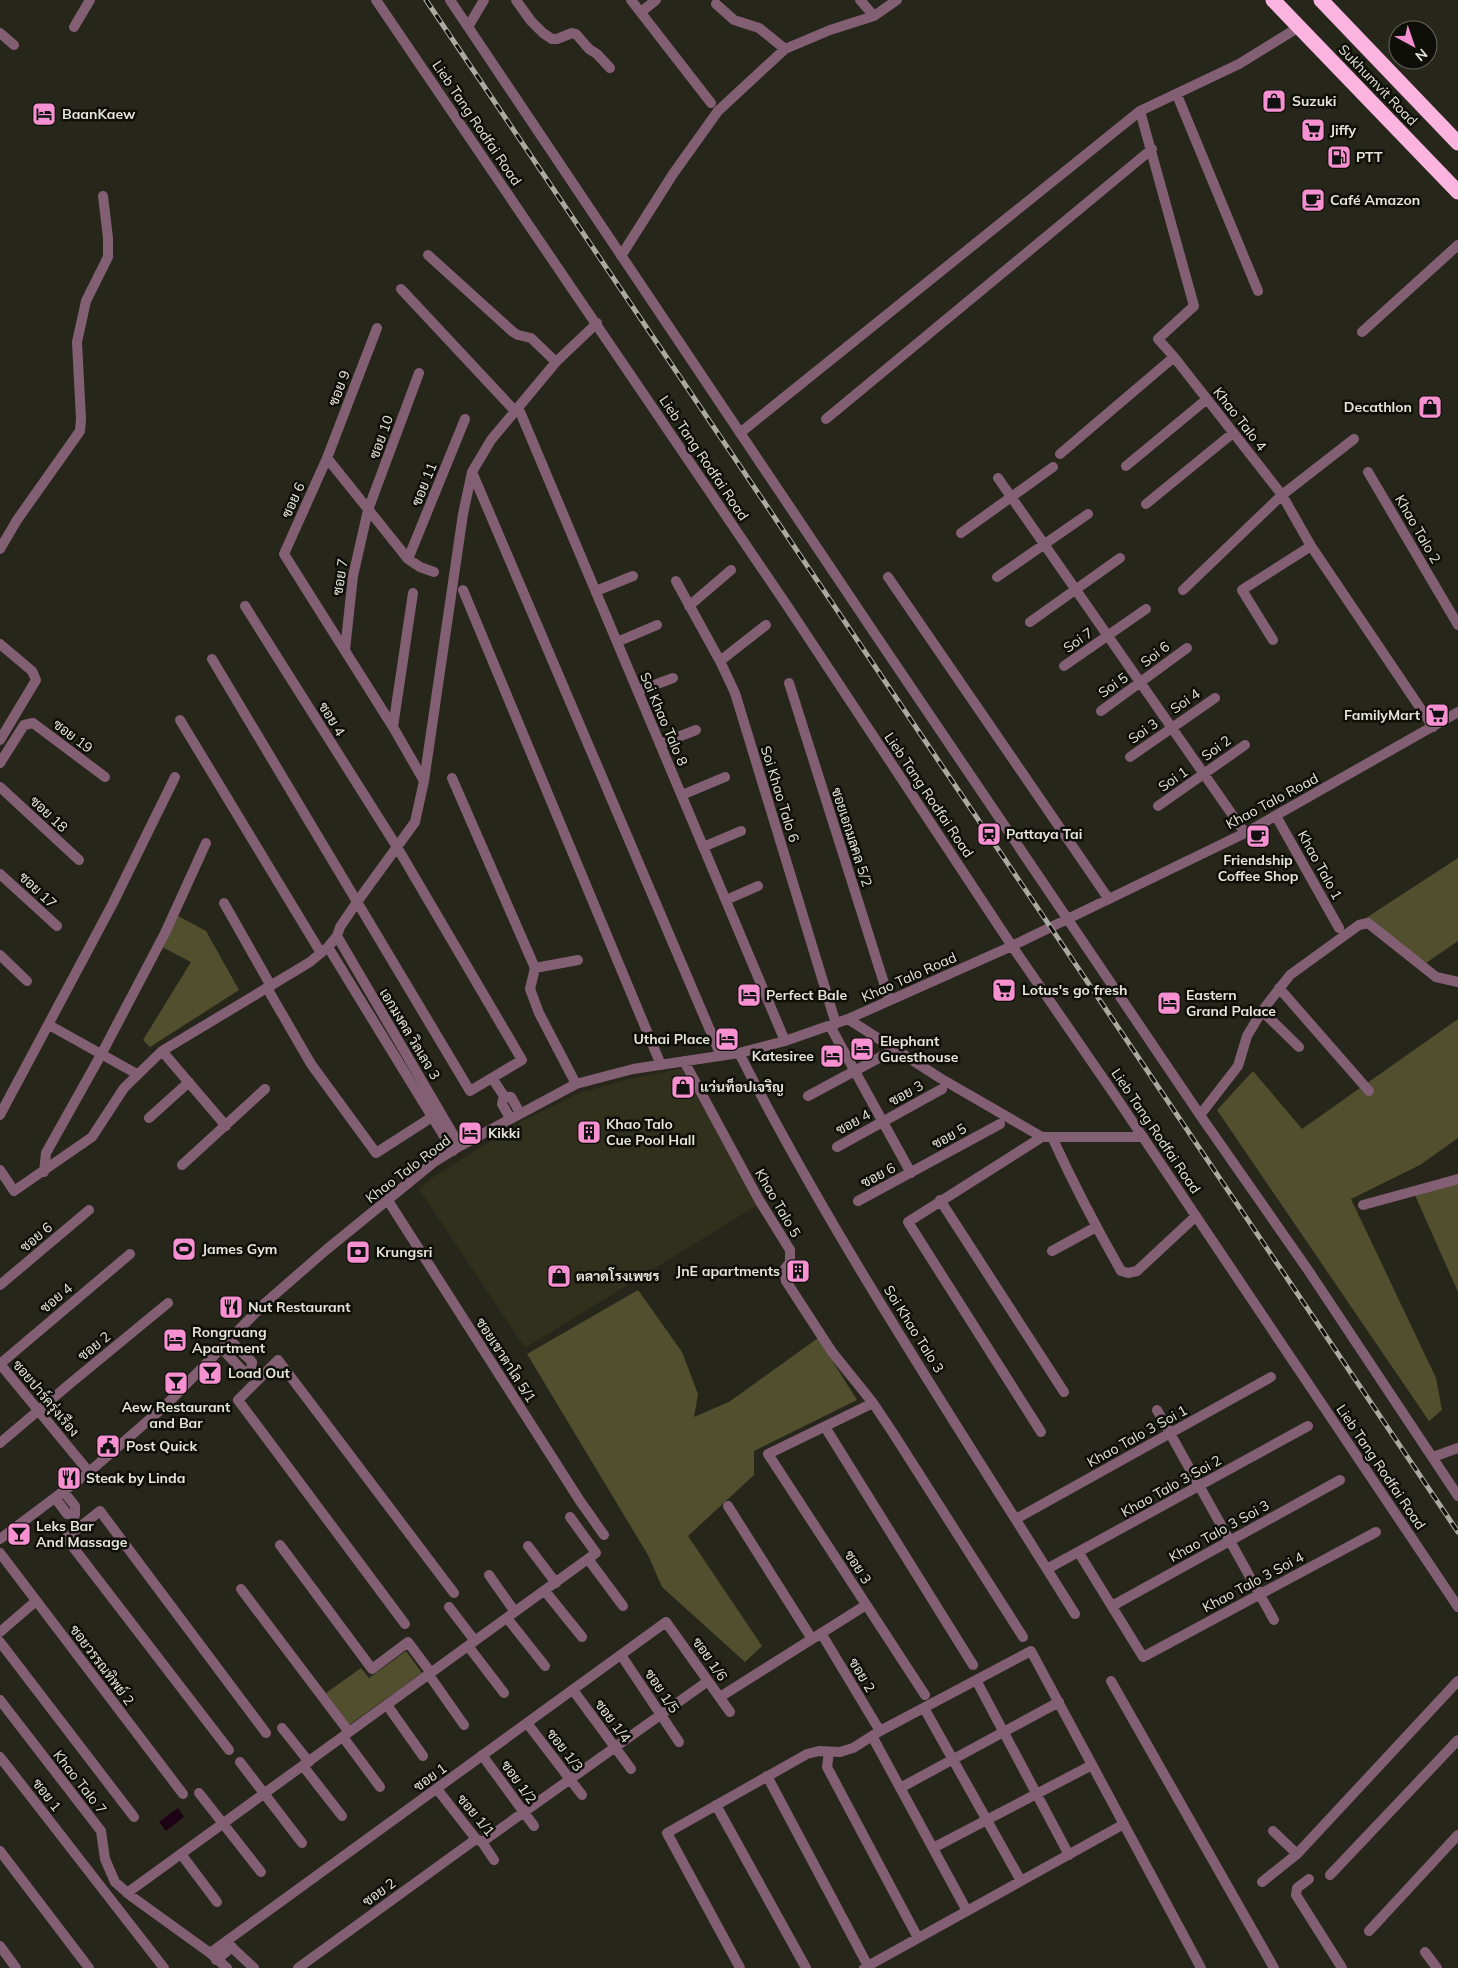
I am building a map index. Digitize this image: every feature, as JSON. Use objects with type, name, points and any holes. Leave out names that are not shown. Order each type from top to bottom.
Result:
[{"type":"highway","name":"Sukhumvit Road","points":[[1274,0],[1458,192]]},
{"type":"highway","name":"Sukhumvit Road","points":[[1321,0],[1458,143]]},
{"type":"street","points":[[74,27],[90,0]]},
{"type":"street","name":"Lieb Tang Rodfai Road","points":[[376,0],[597,323],[788,607],[1012,946],[1143,1137],[1458,1607]]},
{"type":"street","points":[[450,0],[1200,1115],[1308,1270],[1458,1496]]},
{"type":"street","points":[[468,27],[484,0]]},
{"type":"street","points":[[516,0],[531,21],[543,33],[552,39],[572,33],[576,34],[588,49],[597,54],[610,68]]},
{"type":"street","points":[[631,0],[711,103]]},
{"type":"street","points":[[641,12],[656,0]]},
{"type":"street","points":[[860,0],[874,16]]},
{"type":"street","points":[[621,256],[673,174],[718,111],[785,49],[830,30],[874,16],[898,0]]},
{"type":"street","points":[[716,4],[734,20],[759,28],[785,49]]},
{"type":"street","points":[[740,433],[1140,111],[1239,64],[1299,27]]},
{"type":"street","points":[[0,33],[14,44]]},
{"type":"street","points":[[1177,95],[1258,291]]},
{"type":"street","name":"Khao Talo 4","points":[[1140,111],[1194,306],[1158,338],[1282,495],[1310,546],[1433,728]]},
{"type":"street","points":[[826,418],[1152,149]]},
{"type":"street","points":[[0,549],[17,520],[80,431],[77,342],[86,301],[108,257],[108,238],[103,196]]},
{"type":"street","points":[[1362,332],[1458,245]]},
{"type":"street","points":[[428,255],[513,332],[531,338],[556,362]]},
{"type":"street","points":[[401,289],[517,409]]},
{"type":"street","points":[[0,1170],[14,1191],[44,1172],[92,1138],[124,1088],[162,1051],[269,987],[325,950],[336,936],[357,902],[415,822],[424,781],[463,514],[472,472],[491,440],[556,362],[597,323]]},
{"type":"street","name":"ซอย 9","points":[[327,458],[377,328]]},
{"type":"street","points":[[1060,454],[1174,357]]},
{"type":"street","name":"ซอย 10","points":[[368,510],[419,373]]},
{"type":"street","points":[[1126,466],[1207,398]]},
{"type":"street","name":"Soi Khao Talo 8","points":[[517,409],[596,591],[785,1041]]},
{"type":"street","name":"ซอย 11","points":[[408,559],[465,419]]},
{"type":"street","points":[[1146,504],[1233,433]]},
{"type":"street","points":[[1183,590],[1282,495],[1354,439]]},
{"type":"street","points":[[327,458],[408,559],[420,567],[434,572]]},
{"type":"street","name":"ซอย 6","points":[[327,458],[284,554],[345,650]]},
{"type":"street","points":[[961,533],[1053,467]]},
{"type":"street","points":[[472,472],[720,1056]]},
{"type":"street","name":"Khao Talo 2","points":[[1368,472],[1458,625]]},
{"type":"street","points":[[998,478],[1245,833]]},
{"type":"street","name":"ซอย 7","points":[[345,650],[353,576],[368,510]]},
{"type":"street","points":[[997,578],[1088,514]]},
{"type":"street","points":[[1273,640],[1242,590],[1310,546]]},
{"type":"street","points":[[1030,622],[1120,558]]},
{"type":"street","points":[[689,606],[731,570]]},
{"type":"street","points":[[596,591],[633,576]]},
{"type":"street","points":[[888,577],[1108,898]]},
{"type":"street","name":"Soi Khao Talo 6","points":[[676,581],[720,661],[735,693],[833,1025],[855,1070],[911,1173]]},
{"type":"street","points":[[463,590],[661,1065]]},
{"type":"street","points":[[393,727],[413,593]]},
{"type":"street","name":"ซอย 4","points":[[245,606],[397,847],[522,1060],[492,1078]]},
{"type":"street","name":"Soi 7","points":[[1064,666],[1146,609]]},
{"type":"street","points":[[720,661],[766,624]]},
{"type":"street","points":[[617,642],[657,625]]},
{"type":"street","points":[[0,644],[32,671],[36,680],[0,740]]},
{"type":"street","name":"Soi 6","points":[[1140,682],[1186,648]]},
{"type":"street","points":[[345,650],[424,781]]},
{"type":"street","points":[[212,659],[470,1091],[492,1078],[504,1096],[510,1097],[520,1112]]},
{"type":"street","points":[[638,691],[673,678]]},
{"type":"street","name":"Soi 5","points":[[1100,711],[1140,682]]},
{"type":"street","name":"ซอยเอกมลคล 5/2","points":[[789,683],[889,1000]]},
{"type":"street","name":"Soi 4","points":[[1172,728],[1215,698]]},
{"type":"street","name":"Khao Talo Road","points":[[0,1539],[56,1499],[166,1405],[270,1299],[387,1199],[434,1162],[520,1112],[576,1084],[633,1069],[739,1053],[785,1041],[848,1019],[1012,946],[1245,833],[1433,728],[1458,712]]},
{"type":"street","name":"เอกมงคล วิลเลจ 3","points":[[180,720],[432,1117],[457,1148]]},
{"type":"street","name":"ซอย 19","points":[[0,763],[24,725],[32,723],[105,777]]},
{"type":"street","name":"Soi 3","points":[[1130,757],[1172,728]]},
{"type":"street","points":[[660,744],[696,730]]},
{"type":"street","name":"Soi 2","points":[[1204,774],[1244,744]]},
{"type":"street","name":"Soi 1","points":[[1158,806],[1204,774]]},
{"type":"street","points":[[0,1115],[50,1025],[175,777]]},
{"type":"street","points":[[682,795],[726,777]]},
{"type":"street","points":[[452,778],[535,968],[530,989],[539,1013],[576,1084]]},
{"type":"street","name":"ซอย 18","points":[[0,788],[79,860]]},
{"type":"street","name":"Khao Talo 1","points":[[1276,816],[1339,928]]},
{"type":"street","points":[[703,847],[741,831]]},
{"type":"street","points":[[44,1172],[46,1153],[102,1053],[165,933],[206,844]]},
{"type":"street","name":"ซอย 17","points":[[0,874],[57,926]]},
{"type":"street","points":[[726,900],[758,886]]},
{"type":"street","points":[[224,903],[312,1064],[376,1153],[432,1117]]},
{"type":"street","points":[[1200,1115],[1238,1066],[1247,1036],[1279,988],[1290,975],[1359,925],[1368,923],[1436,977],[1458,982]]},
{"type":"street","name":"เอกมงคล วิลเลจ 3","points":[[336,936],[457,1148]]},
{"type":"street","points":[[0,955],[27,981]]},
{"type":"street","points":[[535,968],[578,960]]},
{"type":"street","points":[[1279,988],[1369,1091]]},
{"type":"street","points":[[1262,1011],[1299,1047]]},
{"type":"street","points":[[848,1019],[940,1078],[1042,1137]]},
{"type":"street","points":[[50,1025],[137,1074]]},
{"type":"street","points":[[162,1051],[226,1126]]},
{"type":"street","name":"Soi Khao Talo 3","points":[[739,1053],[852,1256],[1075,1614]]},
{"type":"street","points":[[808,1096],[888,1053]]},
{"type":"street","name":"Khao Talo 5","points":[[684,1061],[759,1200],[790,1250],[790,1262],[784,1270],[786,1281],[832,1352],[873,1403],[1022,1637]]},
{"type":"street","points":[[148,1118],[188,1082]]},
{"type":"street","points":[[182,1165],[265,1089]]},
{"type":"street","name":"ซอย 3","points":[[882,1121],[942,1089]]},
{"type":"street","points":[[504,1096],[502,1104],[510,1118]]},
{"type":"street","name":"ซอย 4","points":[[837,1147],[882,1121]]},
{"type":"street","name":"ซอย 5","points":[[911,1173],[1000,1124]]},
{"type":"street","points":[[1052,1136],[1071,1179],[1096,1227],[1122,1270],[1128,1273],[1137,1270],[1196,1216]]},
{"type":"street","points":[[1041,1432],[908,1222],[1042,1137],[1143,1137]]},
{"type":"street","name":"ซอย 6","points":[[858,1202],[911,1173]]},
{"type":"street","points":[[1363,1205],[1458,1179]]},
{"type":"street","name":"ซอยเขาตาโล 5/1","points":[[387,1199],[580,1501],[604,1535]]},
{"type":"street","points":[[940,1200],[1064,1392]]},
{"type":"street","name":"ซอย 6","points":[[0,1285],[89,1210]]},
{"type":"street","points":[[1052,1251],[1096,1227]]},
{"type":"street","name":"ซอย 4","points":[[0,1364],[130,1254]]},
{"type":"street","name":"ซอย 2","points":[[38,1410],[168,1303]]},
{"type":"street","points":[[229,1339],[252,1362],[251,1371],[258,1379]]},
{"type":"street","points":[[220,1348],[244,1372],[251,1371]]},
{"type":"street","points":[[405,1624],[238,1400],[278,1360],[454,1593]]},
{"type":"street","name":"ซอยปาร์ครุ่งเรือง","points":[[0,1364],[89,1472]]},
{"type":"street","name":"Khao Talo 3 Soi 1","points":[[1016,1519],[1271,1377]]},
{"type":"street","points":[[873,1403],[825,1427],[973,1665]]},
{"type":"street","points":[[0,1443],[38,1410]]},
{"type":"street","points":[[1157,1410],[1274,1620]]},
{"type":"street","name":"Khao Talo 3 Soi 2","points":[[1047,1569],[1308,1426]]},
{"type":"street","name":"ซอย 3","points":[[825,1427],[768,1454],[925,1695]]},
{"type":"street","points":[[1433,1457],[1458,1448]]},
{"type":"street","name":"Khao Talo 3 Soi 3","points":[[1112,1606],[1340,1480]]},
{"type":"street","points":[[64,1492],[75,1506],[75,1515]]},
{"type":"street","points":[[56,1499],[67,1514],[75,1515],[83,1524]]},
{"type":"street","points":[[728,1506],[817,1636]]},
{"type":"street","points":[[229,1750],[66,1538],[100,1511],[266,1733]]},
{"type":"street","points":[[128,1893],[588,1560],[596,1553],[570,1517]]},
{"type":"street","name":"Khao Talo 3 Soi 4","points":[[1112,1606],[1143,1657],[1376,1532]]},
{"type":"street","points":[[280,1545],[372,1669],[408,1642],[464,1725]]},
{"type":"street","points":[[528,1546],[556,1583]]},
{"type":"street","name":"ซอยวรรณทิพย์ 2","points":[[0,1553],[182,1794]]},
{"type":"street","points":[[1079,1553],[1112,1606]]},
{"type":"street","points":[[588,1560],[623,1606]]},
{"type":"street","points":[[489,1575],[511,1615],[544,1666]]},
{"type":"street","points":[[241,1590],[346,1735],[380,1787]]},
{"type":"street","points":[[545,1590],[582,1637]]},
{"type":"street","points":[[0,1632],[36,1601]]},
{"type":"street","points":[[720,1697],[866,1605]]},
{"type":"street","points":[[449,1607],[504,1693]]},
{"type":"street","name":"ซอย 1","points":[[213,1957],[482,1755],[666,1622]]},
{"type":"street","name":"ซอย 1/6","points":[[666,1622],[730,1712]]},
{"type":"street","name":"ซอย 2","points":[[817,1636],[876,1734],[900,1788],[967,1911]]},
{"type":"street","points":[[0,1642],[134,1817]]},
{"type":"street","points":[[740,1968],[667,1833],[807,1754],[819,1751],[840,1752],[853,1748],[924,1708],[1031,1652],[1202,1968]]},
{"type":"street","name":"ซอย 1/5","points":[[621,1655],[678,1742]]},
{"type":"street","points":[[976,1680],[1069,1855]]},
{"type":"street","name":"ซอย 2","points":[[298,1968],[479,1841],[524,1812],[708,1681]]},
{"type":"street","points":[[1111,1681],[1274,1968]]},
{"type":"street","points":[[1262,1882],[1298,1854],[1458,1681]]},
{"type":"street","name":"ซอย 1/4","points":[[572,1690],[631,1769]]},
{"type":"street","name":"Khao Talo 7","points":[[0,1700],[101,1831],[105,1860],[116,1882],[213,1957]]},
{"type":"street","points":[[900,1788],[1059,1702]]},
{"type":"street","points":[[387,1705],[423,1756]]},
{"type":"street","points":[[924,1708],[1021,1881]]},
{"type":"street","name":"ซอย 1/3","points":[[527,1723],[582,1795]]},
{"type":"street","points":[[282,1728],[342,1816]]},
{"type":"street","points":[[1330,1875],[1458,1740]]},
{"type":"street","points":[[829,1752],[827,1767],[918,1938]]},
{"type":"street","name":"ซอย 1/2","points":[[482,1755],[534,1826]]},
{"type":"street","name":"ซอย 1","points":[[0,1757],[164,1968]]},
{"type":"street","points":[[240,1762],[302,1844]]},
{"type":"street","points":[[933,1848],[1092,1764]]},
{"type":"street","points":[[767,1776],[866,1967],[1124,1824]]},
{"type":"street","name":"ซอย 1/1","points":[[437,1789],[494,1860]]},
{"type":"street","points":[[199,1793],[261,1872]]},
{"type":"street","points":[[716,1805],[806,1968]]},
{"type":"street","points":[[1273,1831],[1298,1854]]},
{"type":"street","points":[[1369,1931],[1458,1835]]},
{"type":"street","points":[[0,1851],[89,1968]]},
{"type":"street","points":[[181,1854],[217,1902]]},
{"type":"street","points":[[1309,1879],[1297,1888],[1296,1895],[1342,1968]]},
{"type":"street","points":[[229,1944],[254,1968]]},
{"type":"street","points":[[0,1946],[16,1968]]},
{"type":"street","points":[[1425,1952],[1437,1968]]},
{"type":"street","points":[[213,1957],[227,1968]]},
{"type":"shaded area","points":[[1458,858],[1458,941],[1426,963],[1366,918]]},
{"type":"shaded area","points":[[178,916],[206,931],[239,990],[150,1047],[143,1040],[191,962],[162,947]]},
{"type":"shaded area","points":[[1458,1019],[1458,1138],[1420,1165],[1351,1199],[1436,1378],[1442,1410],[1429,1421],[1217,1110],[1253,1071],[1302,1129]]},
{"type":"shaded area","name":"ตลาดโรงเพชร","points":[[683,1068],[759,1204],[525,1348],[419,1189],[435,1176],[522,1121],[580,1093],[629,1079]]},
{"type":"shaded area","points":[[1458,1183],[1458,1292],[1414,1193]]},
{"type":"shaded area","points":[[638,1290],[682,1352],[698,1394],[694,1417],[729,1402],[818,1338],[857,1400],[754,1451],[754,1475],[688,1536],[762,1646],[745,1662],[662,1587],[648,1555],[527,1354]]},
{"type":"shaded area","points":[[406,1651],[422,1673],[349,1725],[326,1693],[361,1668],[369,1678]]},
{"type":"shaded area","points":[[178,1808],[184,1817],[166,1831],[159,1822]]},
{"type":"railway","points":[[426,0],[1458,1532]]},
{"type":"place","name":"Suzuki","points":[[1274,101]]},
{"type":"place","name":"BaanKaew","points":[[44,114]]},
{"type":"place","name":"Jiffy","points":[[1313,130]]},
{"type":"place","name":"PTT","points":[[1339,157]]},
{"type":"place","name":"Café Amazon","points":[[1313,200]]},
{"type":"place","name":"Decathlon","points":[[1430,407]]},
{"type":"place","name":"FamilyMart","points":[[1437,715]]},
{"type":"place","name":"Pattaya Tai","points":[[989,834]]},
{"type":"place","name":"Friendship Coffee Shop","points":[[1258,836]]},
{"type":"place","name":"Lotus's go fresh","points":[[1004,990]]},
{"type":"place","name":"Perfect Bale","points":[[749,995]]},
{"type":"place","name":"Eastern Grand Palace","points":[[1169,1003]]},
{"type":"place","name":"Uthai Place","points":[[727,1039]]},
{"type":"place","name":"Elephant Guesthouse","points":[[862,1049]]},
{"type":"place","name":"Katesiree","points":[[832,1056]]},
{"type":"place","name":"แว่นท็อปเจริญ","points":[[683,1087]]},
{"type":"place","name":"Khao Talo Cue Pool Hall","points":[[589,1132]]},
{"type":"place","name":"Kikki","points":[[470,1133]]},
{"type":"place","name":"James Gym","points":[[184,1249]]},
{"type":"place","name":"Krungsri","points":[[358,1252]]},
{"type":"place","name":"JnE apartments","points":[[798,1271]]},
{"type":"place","name":"ตลาดโรงเพชร","points":[[559,1276]]},
{"type":"place","name":"Nut Restaurant","points":[[231,1307]]},
{"type":"place","name":"Rongruang Apartment","points":[[175,1340]]},
{"type":"place","name":"Load Out","points":[[210,1373]]},
{"type":"place","name":"Aew Restaurant and Bar","points":[[176,1383]]},
{"type":"place","name":"Post Quick","points":[[108,1446]]},
{"type":"place","name":"Steak by Linda","points":[[69,1478]]},
{"type":"place","name":"Leks Bar And Massage","points":[[19,1534]]}]
